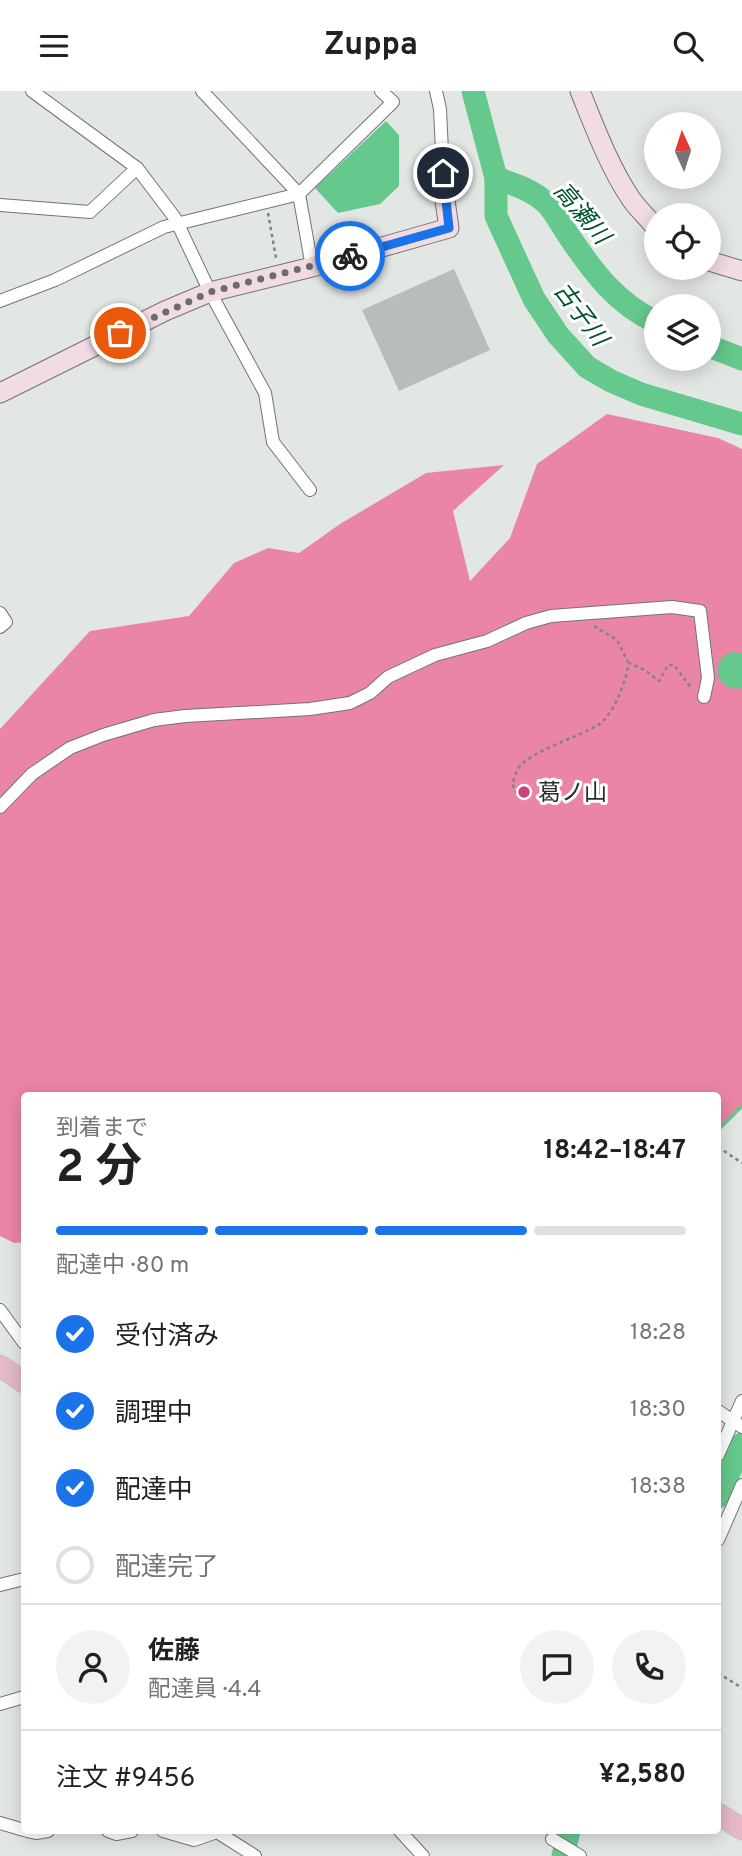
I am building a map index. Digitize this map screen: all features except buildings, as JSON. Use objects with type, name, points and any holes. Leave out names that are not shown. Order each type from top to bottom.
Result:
[{"type":"main road","points":[[0,1366],[21,1380]]},
{"type":"main road","points":[[721,1816],[742,1829]]},
{"type":"street","points":[[32,91],[137,168],[178,224],[210,292],[265,393],[273,442],[310,491]]},
{"type":"street","points":[[202,91],[299,194],[312,267]]},
{"type":"street","points":[[0,301],[55,280],[164,227],[299,194],[394,102],[382,91]]},
{"type":"street","points":[[0,392],[165,311],[210,292],[312,267],[449,228],[444,194],[440,109],[436,91]]},
{"type":"street","points":[[580,91],[617,175],[644,214]]},
{"type":"street","points":[[0,205],[90,212],[137,168]]},
{"type":"street","points":[[721,265],[742,271]]},
{"type":"street","points":[[0,807],[32,774],[70,748],[103,735],[154,720],[310,709],[350,703],[370,693],[388,677],[435,655],[487,641],[526,623],[551,616],[672,607],[700,611],[707,655],[708,678],[704,697]]},
{"type":"street","points":[[0,613],[6,622],[0,627]]},
{"type":"street","points":[[0,1310],[21,1339]]},
{"type":"street","points":[[721,1450],[737,1424],[742,1401]]},
{"type":"street","points":[[721,1414],[737,1424]]},
{"type":"street","points":[[721,1533],[742,1485]]},
{"type":"street","points":[[0,1585],[21,1580]]},
{"type":"street","points":[[0,1704],[21,1698]]},
{"type":"street","points":[[0,1823],[21,1829]]},
{"type":"street","points":[[173,1834],[194,1840],[211,1834]]},
{"type":"street","points":[[220,1834],[255,1856]]},
{"type":"street","points":[[404,1834],[423,1856]]},
{"type":"street","points":[[552,1839],[580,1856]]},
{"type":"path","points":[[267,203],[278,275]]},
{"type":"path","points":[[589,624],[606,631],[617,640],[629,663],[645,670],[659,681],[668,665],[674,665],[692,689],[704,697]]},
{"type":"path","points":[[517,795],[512,785],[519,767],[564,740],[598,725],[606,718],[623,691],[629,663]]},
{"type":"path","points":[[721,1149],[742,1163]]},
{"type":"path","points":[[721,1675],[742,1688]]},
{"type":"shaded area","points":[[386,121],[399,135],[399,186],[380,204],[338,213],[315,188]]},
{"type":"shaded area","points":[[607,414],[718,438],[742,449],[742,1108],[721,1126],[721,1092],[21,1092],[21,1242],[14,1243],[0,1236],[0,729],[90,631],[189,616],[234,563],[268,548],[299,553],[340,524],[426,473],[504,465],[453,511],[470,581],[510,538],[537,464]]},
{"type":"shaded area","points":[[732,652],[742,653],[742,688],[726,686],[718,675],[720,662]]},
{"type":"waterway","name":"古子川","points":[[473,91],[496,178],[496,216],[534,299],[558,335],[587,367],[611,381],[641,394],[742,424]]},
{"type":"waterway","name":"高瀬川","points":[[496,178],[543,200],[607,286],[644,316]]},
{"type":"waterway","name":"高瀬川","points":[[721,351],[742,359]]},
{"type":"waterway","points":[[721,1127],[742,1106]]},
{"type":"waterway","name":"古子川","points":[[721,1490],[742,1444]]},
{"type":"waterway","name":"古子川","points":[[563,1856],[568,1834]]},
{"type":"way so far","points":[[120,333],[210,292],[350,256]]},
{"type":"place","name":"葛ノ山","points":[[524,792]]},
{"type":"route","points":[[350,256],[449,228],[443,173]]}]
